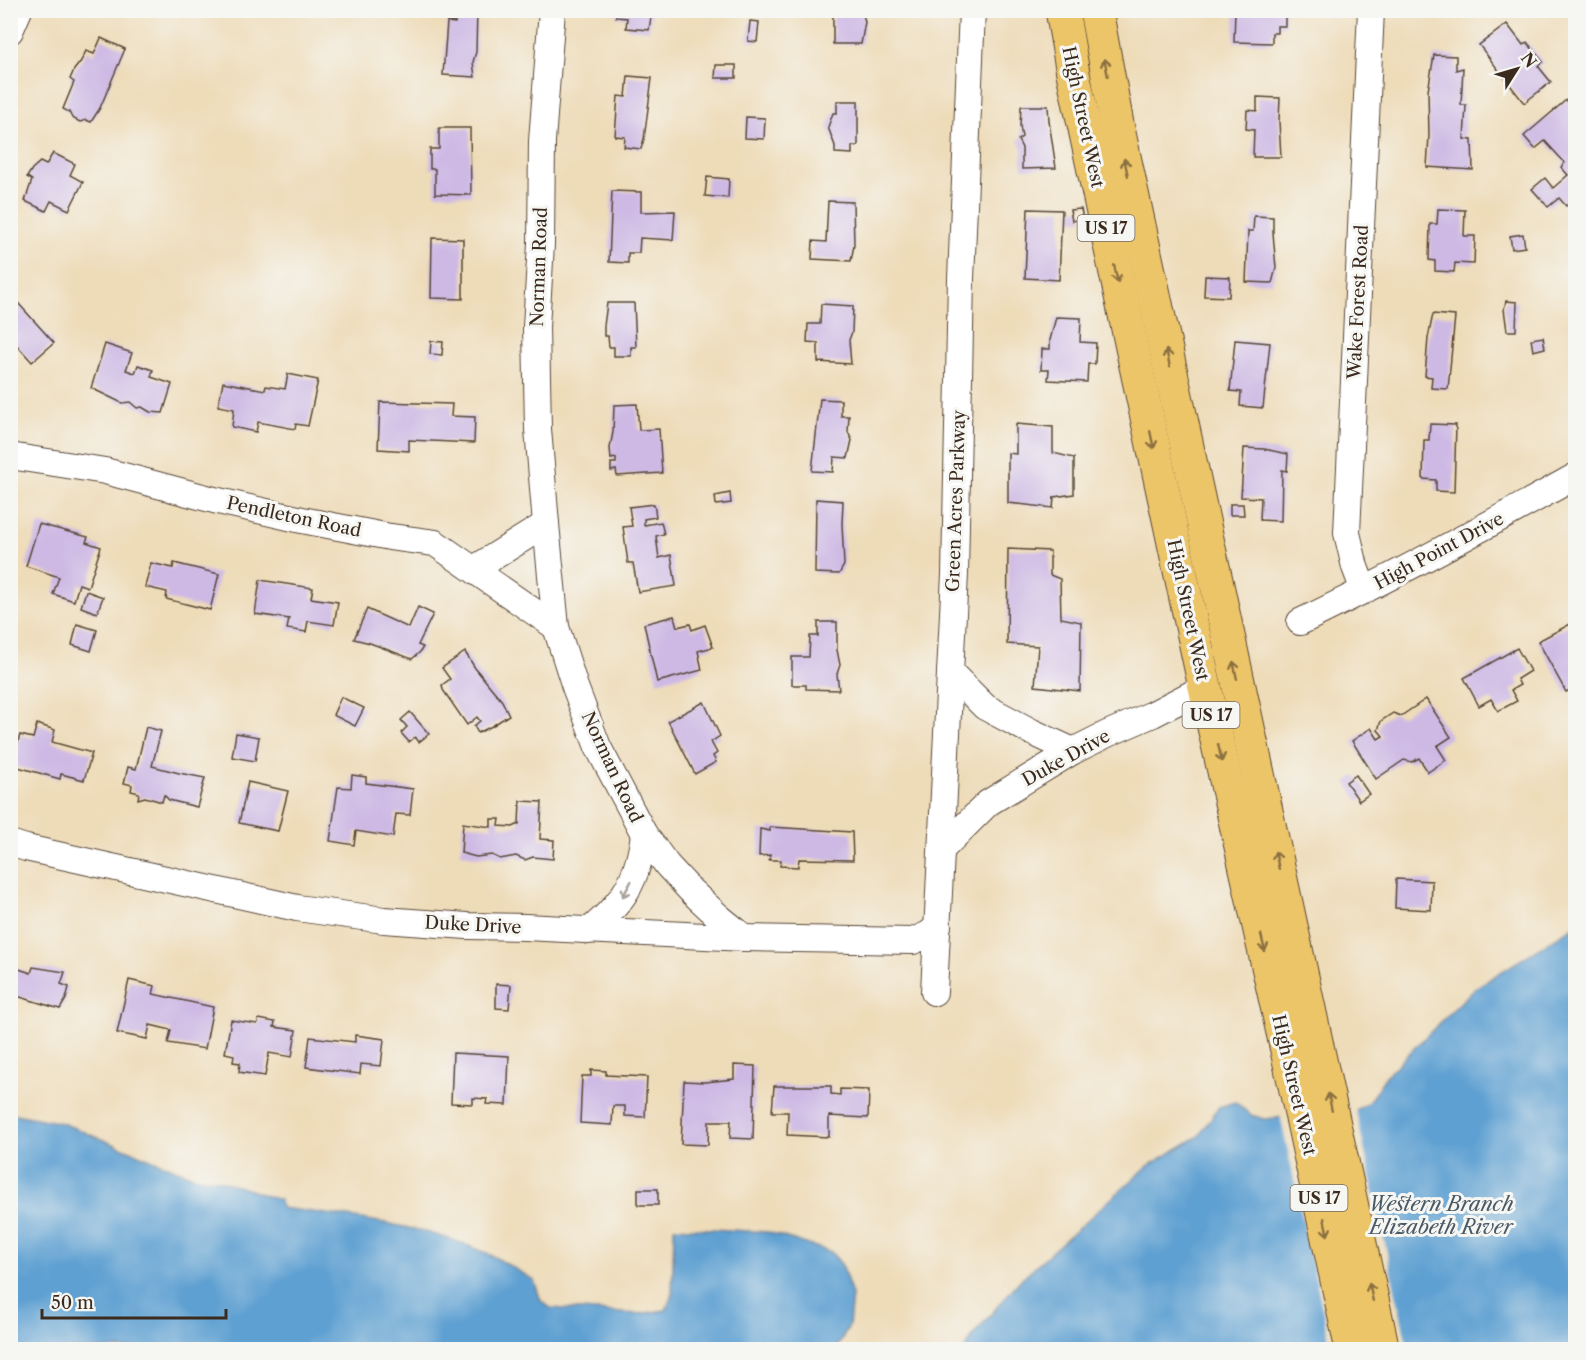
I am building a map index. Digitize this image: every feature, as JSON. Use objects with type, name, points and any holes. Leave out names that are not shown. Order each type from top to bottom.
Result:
[{"type":"main road","name":"High Street West","points":[[1062,10],[1073,73],[1205,687],[1383,1350]]},
{"type":"main road","name":"High Street West","points":[[1096,10],[1301,1044],[1352,1350]]},
{"type":"street","points":[[10,31],[19,10]]},
{"type":"street","name":"Norman Road","points":[[552,10],[542,141],[541,244],[536,327],[538,429],[556,627],[575,687],[598,747],[644,834],[667,865],[691,891],[745,938]]},
{"type":"street","name":"Green Acres Parkway","points":[[934,992],[955,574],[961,279],[972,10]]},
{"type":"street","name":"Wake Forest Road","points":[[1364,591],[1355,567],[1347,533],[1371,10]]},
{"type":"street","name":"Pendleton Road","points":[[10,456],[105,471],[291,518],[435,543],[556,627]]},
{"type":"street","name":"High Point Drive","points":[[1300,622],[1484,528],[1575,476]]},
{"type":"street","points":[[474,569],[546,524]]},
{"type":"street","points":[[950,672],[985,707],[1073,751]]},
{"type":"street","name":"Duke Drive","points":[[942,849],[988,803],[1073,751],[1205,687]]},
{"type":"street","name":"Norman Road","points":[[589,931],[608,915],[634,877],[644,834]]},
{"type":"street","name":"Duke Drive","points":[[10,843],[297,908],[384,920],[745,938],[913,941],[929,934],[938,926]]},
{"type":"water","name":"Western Branch Elizabeth River","points":[[1575,926],[1575,1349],[965,1350],[974,1334],[1022,1278],[1148,1166],[1199,1136],[1219,1107],[1235,1102],[1251,1115],[1264,1119],[1354,1111],[1368,1103],[1386,1076],[1475,988]]},
{"type":"water","points":[[10,1113],[62,1123],[195,1177],[219,1180],[280,1200],[281,1208],[411,1228],[462,1243],[492,1256],[534,1280],[541,1301],[551,1308],[638,1314],[666,1310],[672,1297],[674,1227],[768,1232],[831,1252],[842,1265],[852,1295],[849,1326],[835,1350],[11,1349]]},
{"type":"pier","points":[[1355,1107],[1408,1349],[1331,1349],[1280,1115]]},
{"type":"building","points":[[456,10],[477,10],[476,52],[473,62],[475,77],[443,75],[447,22],[455,23]]},
{"type":"building","points":[[617,10],[652,10],[649,30],[626,28],[627,18],[616,17]]},
{"type":"building","points":[[833,10],[862,10],[865,22],[861,44],[833,44]]},
{"type":"building","points":[[1235,10],[1285,10],[1285,26],[1277,26],[1277,33],[1272,33],[1272,43],[1234,42]]},
{"type":"building","points":[[750,21],[759,22],[757,42],[748,41]]},
{"type":"building","points":[[1507,24],[1523,45],[1527,42],[1543,62],[1538,66],[1551,82],[1524,103],[1479,45]]},
{"type":"building","points":[[101,38],[125,49],[100,108],[91,122],[86,120],[80,122],[63,109],[74,82],[70,79],[86,51],[94,54]]},
{"type":"building","points":[[1434,55],[1456,56],[1456,70],[1463,68],[1461,105],[1466,105],[1464,139],[1472,140],[1473,170],[1427,167],[1428,91]]},
{"type":"building","points":[[716,65],[736,65],[736,78],[715,78]]},
{"type":"building","points":[[628,76],[652,78],[641,149],[624,147],[625,137],[615,136],[618,96],[626,97]]},
{"type":"building","points":[[1257,97],[1280,98],[1281,157],[1253,157],[1254,130],[1246,129],[1247,110],[1257,111]]},
{"type":"building","points":[[1566,100],[1576,110],[1576,198],[1566,206],[1559,198],[1548,207],[1532,189],[1545,178],[1553,188],[1568,175],[1561,167],[1565,163],[1545,141],[1535,149],[1524,136]]},
{"type":"building","points":[[837,101],[858,101],[858,146],[852,146],[852,154],[835,153],[835,146],[828,127],[833,113],[837,113]]},
{"type":"building","points":[[1021,106],[1048,106],[1056,168],[1022,169],[1022,148],[1018,140],[1022,137]]},
{"type":"building","points":[[746,117],[765,118],[764,139],[745,138]]},
{"type":"building","points":[[439,128],[470,128],[471,195],[435,194],[435,169],[430,169],[430,149],[439,149]]},
{"type":"building","points":[[53,153],[75,164],[70,175],[83,182],[69,210],[51,201],[46,211],[25,201],[32,180],[27,177],[40,162],[46,165]]},
{"type":"building","points":[[707,177],[729,179],[728,198],[705,196]]},
{"type":"building","points":[[612,191],[641,192],[641,212],[675,211],[673,240],[640,238],[639,253],[628,253],[628,263],[609,262]]},
{"type":"building","points":[[828,201],[853,202],[854,245],[851,261],[812,259],[813,241],[826,242]]},
{"type":"building","points":[[1028,209],[1062,210],[1059,280],[1025,278]]},
{"type":"building","points":[[1081,209],[1083,219],[1072,221],[1070,210]]},
{"type":"building","points":[[1438,209],[1465,210],[1464,236],[1475,236],[1474,264],[1455,263],[1454,272],[1435,271],[1435,261],[1429,260],[1430,224],[1437,224]]},
{"type":"building","points":[[1254,216],[1273,217],[1276,268],[1272,283],[1246,282],[1248,231],[1253,231]]},
{"type":"building","points":[[1523,234],[1525,247],[1512,249],[1510,236]]},
{"type":"building","points":[[432,238],[463,239],[463,299],[431,298]]},
{"type":"building","points":[[1205,276],[1230,277],[1229,297],[1204,296]]},
{"type":"building","points":[[10,294],[54,343],[32,362],[14,342],[10,345]]},
{"type":"building","points":[[1506,301],[1517,302],[1516,331],[1507,331],[1504,309]]},
{"type":"building","points":[[607,303],[634,303],[636,347],[631,347],[631,356],[614,356],[614,347],[609,347],[608,336],[604,336]]},
{"type":"building","points":[[821,304],[853,306],[852,332],[849,340],[851,364],[818,362],[818,343],[807,342],[808,324],[820,324]]},
{"type":"building","points":[[1433,314],[1455,316],[1448,389],[1431,388],[1432,377],[1425,376],[1428,338]]},
{"type":"building","points":[[1056,317],[1081,318],[1080,342],[1096,343],[1095,364],[1088,364],[1087,382],[1048,380],[1049,370],[1041,370],[1042,349],[1050,349]]},
{"type":"building","points":[[1543,337],[1545,348],[1533,351],[1531,339]]},
{"type":"building","points":[[1235,340],[1270,343],[1263,408],[1240,406],[1241,392],[1230,391]]},
{"type":"building","points":[[431,341],[443,342],[442,355],[430,354]]},
{"type":"building","points":[[105,344],[132,353],[126,370],[135,373],[138,365],[153,370],[151,377],[172,384],[163,413],[150,412],[142,407],[137,408],[130,402],[122,403],[91,388]]},
{"type":"building","points":[[288,374],[318,380],[308,426],[296,424],[295,429],[258,422],[256,432],[232,427],[234,409],[218,406],[223,382],[265,390],[266,386],[285,389]]},
{"type":"building","points":[[820,399],[841,400],[841,416],[849,416],[848,432],[852,440],[848,458],[834,457],[833,472],[812,471]]},
{"type":"building","points":[[380,402],[452,404],[451,416],[475,417],[474,443],[409,440],[409,451],[378,449]]},
{"type":"building","points":[[637,404],[639,430],[659,429],[662,473],[617,476],[616,470],[611,471],[611,463],[616,463],[616,458],[611,459],[610,448],[614,405]]},
{"type":"building","points":[[1016,424],[1053,427],[1053,453],[1074,458],[1074,494],[1054,497],[1053,508],[1008,503],[1008,453],[1016,454]]},
{"type":"building","points":[[1430,424],[1456,425],[1454,492],[1436,491],[1436,480],[1423,479],[1424,440],[1429,440]]},
{"type":"building","points":[[1244,448],[1288,454],[1287,471],[1282,470],[1281,521],[1260,520],[1261,498],[1241,497]]},
{"type":"building","points":[[730,493],[731,503],[716,505],[715,496]]},
{"type":"building","points":[[816,499],[843,501],[844,565],[839,574],[815,573]]},
{"type":"building","points":[[654,504],[656,517],[644,519],[644,525],[661,522],[664,534],[656,536],[659,558],[671,555],[676,586],[638,592],[633,563],[628,563],[623,527],[632,526],[629,507]]},
{"type":"building","points":[[1230,504],[1243,504],[1244,515],[1230,515]]},
{"type":"building","points":[[39,524],[88,537],[86,542],[101,547],[88,587],[79,584],[74,601],[53,594],[59,577],[26,566]]},
{"type":"building","points":[[1008,549],[1050,551],[1050,575],[1060,579],[1061,618],[1081,622],[1080,691],[1035,686],[1038,646],[1007,644]]},
{"type":"building","points":[[151,563],[173,568],[174,563],[219,574],[210,610],[166,599],[167,592],[145,587]]},
{"type":"building","points":[[260,580],[313,588],[311,598],[338,602],[334,625],[308,621],[306,632],[287,629],[289,619],[255,614]]},
{"type":"building","points":[[86,591],[103,597],[97,613],[81,607]]},
{"type":"building","points":[[418,607],[433,614],[418,645],[423,647],[412,659],[354,639],[367,609],[409,628]]},
{"type":"building","points":[[674,616],[677,627],[690,624],[692,630],[705,625],[713,647],[698,651],[702,670],[657,682],[644,624]]},
{"type":"building","points":[[1576,621],[1576,687],[1566,692],[1538,641]]},
{"type":"building","points":[[818,622],[837,622],[839,690],[806,689],[806,685],[792,685],[792,657],[809,657],[810,636],[818,636]]},
{"type":"building","points":[[77,624],[97,630],[91,651],[72,645]]},
{"type":"building","points":[[1517,648],[1530,671],[1517,679],[1520,685],[1511,690],[1517,701],[1498,711],[1491,699],[1479,706],[1464,678]]},
{"type":"building","points":[[465,652],[502,701],[509,715],[478,733],[474,726],[480,721],[477,717],[467,725],[443,690],[442,685],[450,679],[442,668]]},
{"type":"building","points":[[341,697],[364,708],[355,726],[333,715]]},
{"type":"building","points":[[1426,699],[1451,737],[1437,746],[1446,760],[1428,772],[1419,758],[1412,762],[1404,760],[1376,779],[1352,741],[1371,728],[1378,739],[1383,736],[1378,730],[1381,721],[1393,713],[1401,716]]},
{"type":"building","points":[[704,702],[720,736],[711,742],[717,753],[713,756],[716,762],[695,774],[668,721]]},
{"type":"building","points":[[410,712],[429,734],[419,742],[415,737],[409,742],[401,733],[407,727],[401,720]]},
{"type":"building","points":[[37,724],[55,730],[52,742],[92,753],[84,780],[61,774],[60,779],[11,765],[20,735],[33,738]]},
{"type":"building","points":[[146,727],[161,731],[152,766],[205,778],[197,807],[169,800],[164,795],[162,802],[145,797],[138,799],[139,793],[131,791],[132,785],[124,783],[128,767],[136,769]]},
{"type":"building","points":[[236,733],[259,737],[255,761],[232,757]]},
{"type":"building","points":[[352,775],[366,777],[366,783],[413,789],[410,815],[396,814],[393,837],[356,831],[354,845],[330,841],[338,787],[351,788]]},
{"type":"building","points":[[1356,775],[1369,794],[1359,801],[1346,782]]},
{"type":"building","points":[[248,782],[288,791],[278,831],[239,823]]},
{"type":"building","points":[[520,801],[542,802],[540,839],[554,840],[553,859],[533,857],[525,860],[516,856],[500,859],[492,855],[476,857],[461,853],[463,823],[491,827],[491,819],[500,819],[499,826],[513,827],[519,824]]},
{"type":"building","points":[[770,827],[852,832],[853,860],[799,859],[798,867],[780,866],[781,860],[769,860],[770,855],[759,856],[760,829],[770,831]]},
{"type":"building","points":[[1396,879],[1432,881],[1431,910],[1395,908]]},
{"type":"building","points":[[10,966],[31,973],[33,967],[65,972],[61,984],[69,987],[60,1009],[10,994]]},
{"type":"building","points":[[129,980],[155,986],[153,994],[213,1007],[205,1049],[168,1043],[171,1030],[150,1025],[147,1039],[117,1033]]},
{"type":"building","points":[[496,984],[511,985],[509,1009],[496,1008]]},
{"type":"building","points":[[259,1019],[275,1022],[274,1027],[296,1030],[292,1057],[269,1053],[265,1076],[239,1072],[240,1063],[233,1062],[234,1055],[225,1053],[231,1020],[257,1024]]},
{"type":"building","points":[[355,1035],[384,1039],[381,1066],[361,1064],[360,1074],[306,1067],[310,1037],[355,1042]]},
{"type":"building","points":[[453,1053],[509,1056],[507,1105],[486,1104],[487,1099],[473,1098],[473,1104],[451,1103]]},
{"type":"building","points":[[734,1065],[755,1066],[753,1139],[730,1138],[731,1121],[709,1121],[708,1145],[681,1144],[684,1081],[705,1082],[734,1079]]},
{"type":"building","points":[[591,1070],[606,1071],[606,1075],[647,1077],[645,1117],[625,1116],[625,1106],[613,1106],[612,1125],[580,1123],[582,1076],[591,1076]]},
{"type":"building","points":[[774,1086],[831,1086],[831,1094],[840,1095],[840,1089],[869,1090],[868,1118],[829,1116],[829,1137],[787,1135],[788,1112],[772,1112]]},
{"type":"building","points":[[638,1189],[658,1189],[658,1205],[638,1205]]}]
